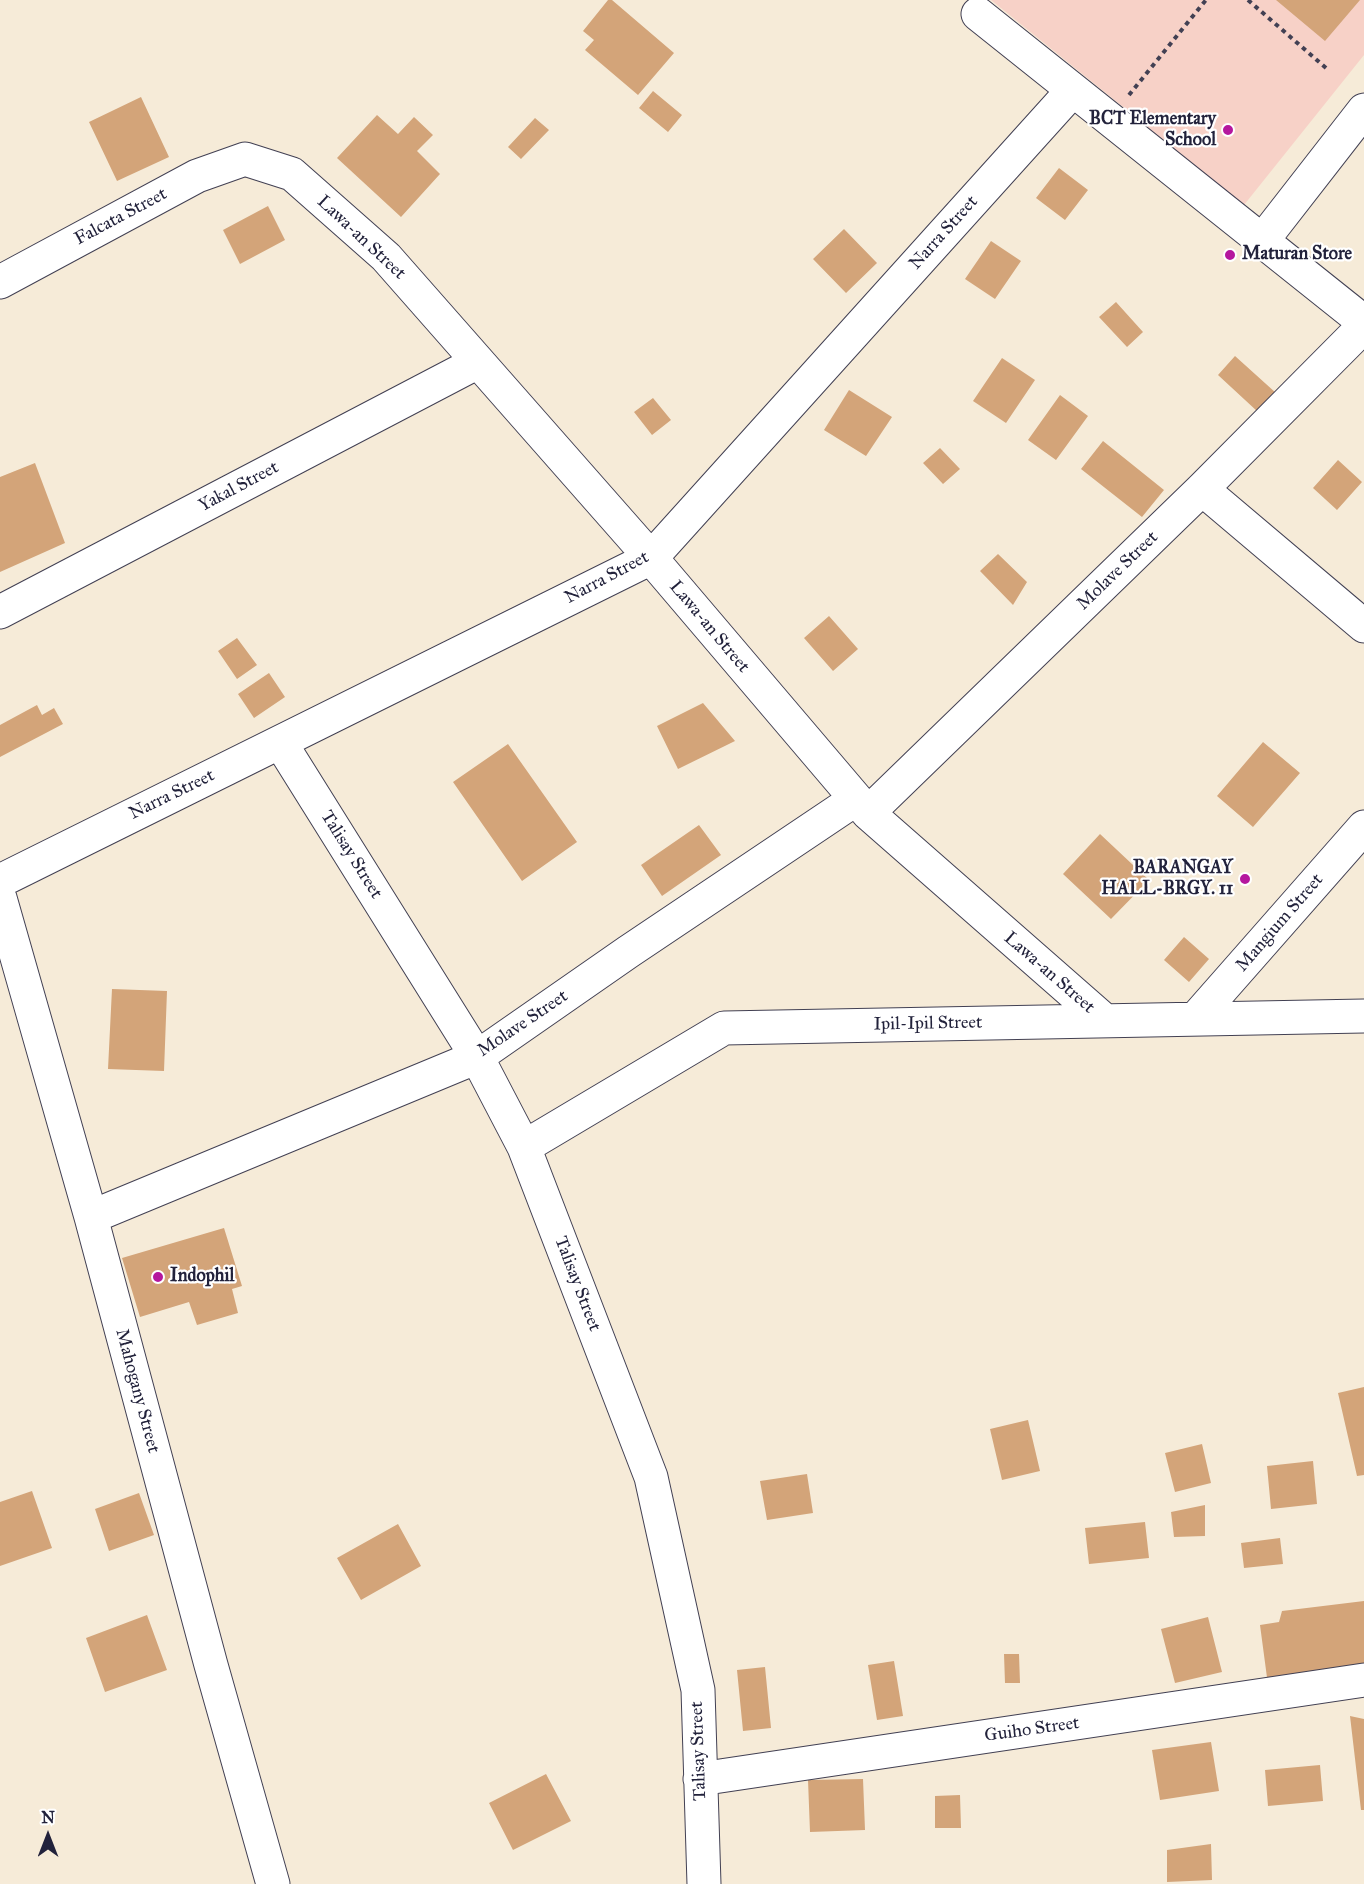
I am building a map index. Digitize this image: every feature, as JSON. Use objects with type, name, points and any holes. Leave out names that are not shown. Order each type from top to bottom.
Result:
[{"type":"street","points":[[978,14],[1364,324]]},
{"type":"street","name":"Narra Street","points":[[0,881],[651,558],[1073,90]]},
{"type":"street","points":[[1262,241],[1364,110]]},
{"type":"street","name":"Lawa-an Street","points":[[245,159],[292,174],[386,257],[651,558],[862,806],[1104,1020]]},
{"type":"street","name":"Falcata Street","points":[[0,282],[196,176],[245,159]]},
{"type":"street","name":"Molave Street","points":[[91,1217],[477,1056],[628,952],[862,806],[1202,489],[1364,324]]},
{"type":"street","name":"Yakal Street","points":[[0,612],[478,363]]},
{"type":"street","points":[[1202,489],[1364,626]]},
{"type":"street","name":"Talisay Street","points":[[280,742],[477,1056],[524,1147],[651,1477],[698,1690],[704,1884]]},
{"type":"street","name":"Mangium Street","points":[[1196,1018],[1364,827]]},
{"type":"street","name":"Mahogany Street","points":[[0,898],[91,1217],[211,1665],[273,1884]]},
{"type":"street","name":"Ipil-Ipil Street","points":[[524,1147],[724,1028],[1364,1016]]},
{"type":"street","name":"Guiho Street","points":[[700,1779],[1364,1680]]},
{"type":"path","points":[[1109,119],[1206,0]]},
{"type":"path","points":[[1248,0],[1326,68]]},
{"type":"shaded area","name":"BCT Elementary School","points":[[991,0],[1364,0],[1364,55],[1244,205]]},
{"type":"building","points":[[608,0],[612,0],[674,53],[638,95],[585,50],[594,40],[583,31]]},
{"type":"building","points":[[1276,0],[1360,0],[1325,41]]},
{"type":"building","points":[[653,91],[682,115],[668,132],[639,108]]},
{"type":"building","points":[[141,97],[169,157],[117,181],[89,122]]},
{"type":"building","points":[[377,115],[398,134],[414,117],[433,135],[417,151],[440,174],[401,217],[337,158]]},
{"type":"building","points":[[535,118],[549,130],[521,159],[508,147]]},
{"type":"building","points":[[1059,168],[1088,190],[1065,220],[1036,198]]},
{"type":"building","points":[[268,206],[285,240],[240,264],[223,230]]},
{"type":"building","points":[[844,229],[877,263],[846,293],[813,259]]},
{"type":"building","points":[[991,241],[1021,261],[995,299],[965,279]]},
{"type":"building","points":[[1116,302],[1143,332],[1127,347],[1099,317]]},
{"type":"building","points":[[1235,356],[1276,393],[1258,412],[1218,375]]},
{"type":"building","points":[[1002,358],[1035,380],[1006,423],[973,401]]},
{"type":"building","points":[[849,390],[892,417],[866,456],[824,430]]},
{"type":"building","points":[[1060,395],[1088,416],[1056,460],[1028,440]]},
{"type":"building","points":[[653,398],[671,420],[652,435],[634,412]]},
{"type":"building","points":[[1103,441],[1164,490],[1142,517],[1081,469]]},
{"type":"building","points":[[940,448],[960,469],[943,484],[923,463]]},
{"type":"building","points":[[1338,460],[1362,482],[1337,510],[1313,488]]},
{"type":"building","points":[[35,463],[65,543],[0,572],[0,477]]},
{"type":"building","points":[[998,554],[1027,582],[1013,605],[980,571]]},
{"type":"building","points":[[829,616],[858,649],[833,671],[804,638]]},
{"type":"building","points":[[237,638],[257,665],[237,679],[218,651]]},
{"type":"building","points":[[269,673],[285,697],[254,718],[238,694]]},
{"type":"building","points":[[703,703],[735,741],[678,769],[657,726]]},
{"type":"building","points":[[37,705],[42,715],[54,708],[63,724],[0,757],[0,725]]},
{"type":"building","points":[[1263,742],[1300,773],[1253,827],[1217,796]]},
{"type":"building","points":[[508,744],[577,842],[522,881],[453,782]]},
{"type":"building","points":[[699,825],[721,855],[662,896],[641,865]]},
{"type":"building","points":[[1100,834],[1149,880],[1111,919],[1063,874]]},
{"type":"building","points":[[1184,937],[1209,959],[1189,982],[1164,960]]},
{"type":"building","points":[[112,989],[167,991],[164,1071],[108,1069]]},
{"type":"building","points":[[224,1228],[242,1286],[232,1289],[238,1313],[197,1325],[189,1302],[140,1317],[122,1258]]},
{"type":"building","points":[[1364,1387],[1364,1475],[1357,1476],[1338,1393]]},
{"type":"building","points":[[1028,1420],[1040,1471],[1002,1480],[990,1429]]},
{"type":"building","points":[[1202,1444],[1211,1483],[1175,1492],[1165,1453]]},
{"type":"building","points":[[1313,1461],[1317,1504],[1271,1509],[1267,1466]]},
{"type":"building","points":[[807,1474],[813,1513],[767,1520],[760,1481]]},
{"type":"building","points":[[32,1491],[52,1548],[0,1566],[0,1502]]},
{"type":"building","points":[[139,1493],[154,1535],[109,1551],[95,1509]]},
{"type":"building","points":[[1205,1505],[1205,1536],[1174,1537],[1171,1512]]},
{"type":"building","points":[[1145,1522],[1149,1558],[1089,1564],[1085,1528]]},
{"type":"building","points":[[398,1524],[421,1566],[361,1600],[337,1558]]},
{"type":"building","points":[[1280,1538],[1283,1564],[1244,1568],[1241,1543]]},
{"type":"building","points":[[1364,1601],[1364,1668],[1268,1685],[1260,1625],[1279,1622],[1282,1611]]},
{"type":"building","points":[[147,1615],[167,1670],[105,1692],[86,1638]]},
{"type":"building","points":[[1208,1617],[1222,1672],[1175,1683],[1161,1629]]},
{"type":"building","points":[[1004,1654],[1019,1654],[1020,1683],[1005,1683]]},
{"type":"building","points":[[894,1661],[903,1716],[877,1720],[868,1665]]},
{"type":"building","points":[[765,1667],[771,1728],[743,1731],[737,1670]]},
{"type":"building","points":[[1350,1716],[1364,1719],[1364,1810],[1361,1810]]},
{"type":"building","points":[[1211,1742],[1219,1791],[1160,1800],[1152,1750]]},
{"type":"building","points":[[1320,1765],[1323,1801],[1268,1806],[1265,1770]]},
{"type":"building","points":[[546,1774],[571,1821],[513,1850],[489,1803]]},
{"type":"building","points":[[863,1779],[865,1830],[810,1832],[808,1780]]},
{"type":"building","points":[[960,1795],[961,1828],[935,1828],[935,1796]]},
{"type":"building","points":[[1211,1844],[1212,1880],[1167,1882],[1167,1850]]},
{"type":"place","name":"BCT Elementary School","points":[[1228,130]]},
{"type":"place","name":"Maturan Store","points":[[1230,255]]},
{"type":"place","name":"BARANGAY HALL-BRGY. 11","points":[[1245,879]]},
{"type":"place","name":"Indophil","points":[[158,1277]]}]
